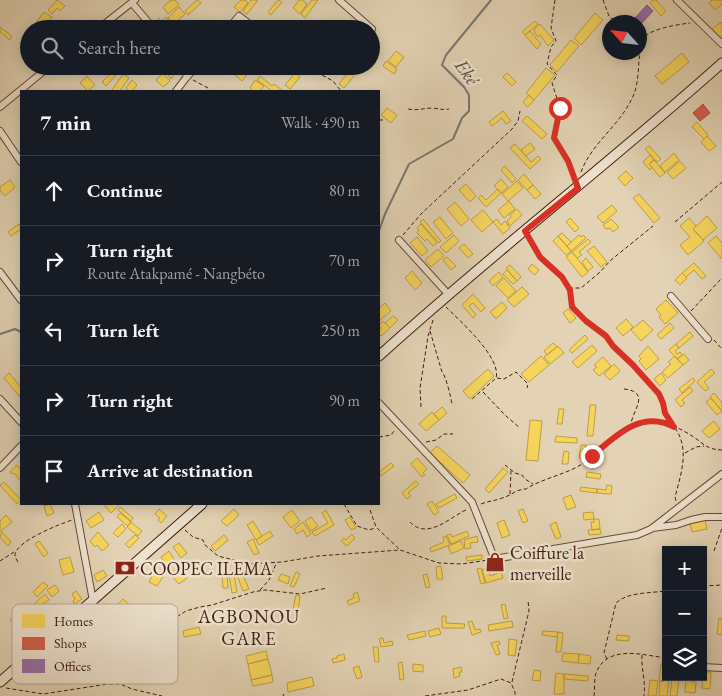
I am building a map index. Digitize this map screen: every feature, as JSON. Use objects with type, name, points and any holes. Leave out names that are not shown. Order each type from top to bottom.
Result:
[{"type":"main road","points":[[380,355],[448,294],[579,186],[722,63]]},
{"type":"main road","points":[[90,604],[201,505]]},
{"type":"main road","points":[[0,682],[12,671]]},
{"type":"street","points":[[339,0],[362,20]]},
{"type":"street","points":[[677,0],[722,44]]},
{"type":"street","points":[[110,20],[134,2],[147,20]]},
{"type":"street","points":[[21,90],[39,75]]},
{"type":"street","points":[[177,90],[188,75]]},
{"type":"street","points":[[0,107],[20,91]]},
{"type":"street","points":[[0,131],[20,161]]},
{"type":"street","points":[[399,240],[448,294]]},
{"type":"street","points":[[0,272],[20,299]]},
{"type":"street","points":[[671,296],[708,338]]},
{"type":"street","points":[[0,399],[20,421]]},
{"type":"street","points":[[380,403],[472,502],[493,555],[500,558],[638,534],[650,529],[676,525],[705,517],[722,517]]},
{"type":"street","points":[[0,468],[20,447]]},
{"type":"street","points":[[650,529],[722,474]]},
{"type":"street","points":[[75,505],[93,601]]},
{"type":"street","points":[[707,667],[722,668]]},
{"type":"path","points":[[555,0],[551,28],[556,41],[552,47],[547,64],[556,75],[552,82],[560,108],[554,138],[568,161],[579,186]]},
{"type":"path","points":[[603,0],[609,15]]},
{"type":"path","points":[[647,35],[660,29],[698,22]]},
{"type":"path","points":[[579,186],[581,171],[588,157],[617,121],[635,92],[639,60]]},
{"type":"path","points":[[322,75],[332,81],[340,90]]},
{"type":"path","points":[[186,78],[210,90]]},
{"type":"path","points":[[408,109],[449,109]]},
{"type":"path","points":[[399,240],[422,214],[512,130],[518,121],[520,111]]},
{"type":"path","points":[[675,222],[722,182]]},
{"type":"path","points":[[569,288],[580,288],[653,226]]},
{"type":"path","points":[[525,231],[540,257],[562,277],[569,288],[572,307],[586,321],[606,336],[613,346],[659,394],[665,413],[683,443],[684,454],[675,497],[678,507]]},
{"type":"path","points":[[688,315],[722,278]]},
{"type":"path","points":[[440,301],[490,356],[497,373],[496,378],[471,400]]},
{"type":"path","points":[[421,407],[420,388],[433,321],[430,310]]},
{"type":"path","points":[[430,330],[442,372],[445,375],[452,404]]},
{"type":"path","points":[[708,338],[712,338],[722,349]]},
{"type":"path","points":[[496,378],[504,379],[516,372],[528,384],[527,388]]},
{"type":"path","points":[[624,388],[634,392],[639,398],[639,406],[631,426]]},
{"type":"path","points":[[482,390],[520,428]]},
{"type":"path","points":[[410,522],[417,528],[432,528],[490,500],[501,499],[521,489],[526,489],[533,484],[581,464],[618,433],[631,426],[650,420],[661,422],[690,434],[712,450],[722,450]]},
{"type":"path","points":[[380,437],[391,435],[400,426]]},
{"type":"path","points":[[419,446],[427,441],[436,440],[444,434],[453,434]]},
{"type":"path","points":[[684,454],[696,447],[704,446]]},
{"type":"path","points":[[505,465],[511,471],[522,475],[533,484]]},
{"type":"path","points":[[510,494],[511,471]]},
{"type":"path","points":[[345,505],[357,526],[369,530],[376,527]]},
{"type":"path","points":[[370,510],[376,527],[400,550]]},
{"type":"path","points":[[0,561],[55,525],[77,519]]},
{"type":"path","points":[[179,524],[193,537],[203,540],[204,545],[218,556],[256,565],[318,556],[400,550],[439,563],[462,564],[489,560],[493,555]]},
{"type":"path","points":[[714,551],[722,528]]},
{"type":"path","points":[[15,552],[14,557],[18,562]]},
{"type":"path","points":[[259,591],[269,580],[276,563]]},
{"type":"path","points":[[707,586],[722,585]]},
{"type":"path","points":[[178,616],[186,611],[259,591],[300,594],[327,588]]},
{"type":"path","points":[[607,659],[604,653],[616,603],[620,599],[630,596],[662,592]]},
{"type":"path","points":[[510,683],[513,681],[529,611],[528,600]]},
{"type":"path","points":[[594,696],[596,673],[611,656],[622,653],[662,658]]},
{"type":"path","points":[[642,655],[641,668],[645,684],[644,696]]},
{"type":"path","points":[[425,696],[468,690],[501,679],[510,683],[515,692],[514,696]]},
{"type":"path","points":[[0,687],[42,694],[108,684],[120,684],[132,689],[162,696]]},
{"type":"building: Homes","points":[[57,0],[65,6],[60,11],[57,8],[52,14],[48,10]]},
{"type":"building: Homes","points":[[171,0],[175,0],[179,5],[168,14],[163,7]]},
{"type":"building: Homes","points":[[197,0],[201,3],[188,15],[185,11]]},
{"type":"building: Homes","points":[[241,0],[245,0],[248,3],[240,12],[234,7]]},
{"type":"building: Homes","points":[[251,0],[258,0],[247,14],[243,11]]},
{"type":"building: Homes","points":[[278,0],[282,2],[271,15],[268,12]]},
{"type":"building: Homes","points":[[299,0],[307,4],[300,14],[293,8]]},
{"type":"building: Homes","points":[[312,0],[318,0],[305,18],[301,14]]},
{"type":"building: Homes","points":[[656,0],[666,11],[661,16],[650,3]]},
{"type":"building: Homes","points":[[712,0],[722,0],[722,4],[715,10],[709,3]]},
{"type":"building: Homes","points":[[179,7],[185,14],[178,20],[170,20],[168,18]]},
{"type":"building: Homes","points":[[44,12],[52,17],[50,20],[38,20]]},
{"type":"building: Homes","points":[[595,13],[602,19],[581,45],[574,38]]},
{"type":"building: Homes","points":[[535,21],[538,24],[525,35],[522,32]]},
{"type":"building: Homes","points":[[722,23],[722,41],[712,29]]},
{"type":"building: Homes","points":[[540,24],[554,40],[548,46],[540,35],[538,37],[534,32],[534,29]]},
{"type":"building: Homes","points":[[0,27],[12,36],[10,40],[0,32]]},
{"type":"building: Homes","points":[[530,31],[541,44],[537,49],[525,35]]},
{"type":"building: Homes","points":[[571,40],[579,46],[557,72],[550,65]]},
{"type":"building: Homes","points":[[396,51],[404,57],[396,67],[388,61]]},
{"type":"building: Homes","points":[[682,53],[689,62],[662,84],[655,76]]},
{"type":"building: Homes","points":[[386,61],[397,69],[394,74],[383,66]]},
{"type":"building: Homes","points":[[546,68],[555,75],[534,100],[526,93]]},
{"type":"building: Homes","points":[[507,73],[516,82],[512,86],[503,77]]},
{"type":"building: Homes","points":[[109,75],[116,75],[106,86],[102,82]]},
{"type":"building: Homes","points":[[122,75],[129,78],[121,90],[112,90]]},
{"type":"building: Homes","points":[[161,75],[165,75],[170,81],[163,87],[156,80]]},
{"type":"building: Homes","points":[[235,75],[246,75],[242,81]]},
{"type":"building: Homes","points":[[293,75],[300,77],[290,89],[285,85]]},
{"type":"building: Homes","points":[[346,75],[355,75],[344,88],[339,84]]},
{"type":"building: Homes","points":[[87,76],[95,85],[87,90],[80,83]]},
{"type":"building: Homes","points":[[260,76],[272,86],[274,84],[282,90],[271,90],[257,80]]},
{"type":"building: Homes","points":[[132,80],[137,85],[133,90],[126,88]]},
{"type":"building: Homes","points":[[255,80],[264,86],[261,90],[252,90],[250,88]]},
{"type":"building: Homes","points":[[529,95],[534,100],[528,107],[523,102]]},
{"type":"building: Homes","points":[[387,108],[397,115],[391,123],[381,115]]},
{"type":"building: Homes","points":[[503,111],[511,121],[506,124],[502,118],[492,126],[489,122]]},
{"type":"building: Homes","points":[[527,116],[547,134],[542,139],[522,121]]},
{"type":"building: Homes","points":[[697,122],[708,135],[704,139],[692,127]]},
{"type":"building: Homes","points":[[707,136],[716,146],[709,151],[701,142]]},
{"type":"building: Homes","points":[[530,143],[535,149],[526,156],[521,150]]},
{"type":"building: Homes","points":[[515,144],[531,162],[538,156],[541,159],[530,169],[510,148]]},
{"type":"building: Homes","points":[[649,146],[661,159],[657,162],[645,149]]},
{"type":"building: Homes","points":[[674,153],[679,160],[665,172],[660,166]]},
{"type":"building: Homes","points":[[650,155],[654,160],[649,164],[652,167],[650,170],[643,162]]},
{"type":"building: Homes","points":[[654,160],[665,173],[660,177],[649,164]]},
{"type":"building: Homes","points":[[680,161],[686,168],[673,179],[667,172]]},
{"type":"building: Homes","points":[[505,166],[516,179],[512,183],[501,170]]},
{"type":"building: Homes","points":[[626,171],[633,178],[625,186],[618,178]]},
{"type":"building: Homes","points":[[524,174],[533,185],[527,190],[518,180]]},
{"type":"building: Homes","points":[[501,179],[508,187],[501,193],[494,186]]},
{"type":"building: Homes","points":[[10,180],[15,187],[5,196],[0,187]]},
{"type":"building: Homes","points":[[517,181],[523,188],[508,201],[502,194]]},
{"type":"building: Homes","points":[[466,184],[476,196],[470,202],[459,190]]},
{"type":"building: Homes","points":[[533,185],[541,194],[535,199],[527,190]]},
{"type":"building: Homes","points":[[498,189],[501,193],[486,207],[478,198],[481,195],[486,200]]},
{"type":"building: Homes","points":[[639,194],[660,218],[654,223],[633,198]]},
{"type":"building: Homes","points":[[509,201],[515,209],[504,218],[498,210]]},
{"type":"building: Homes","points":[[455,202],[469,219],[461,226],[447,209]]},
{"type":"building: Homes","points":[[612,205],[617,211],[603,223],[597,217]]},
{"type":"building: Homes","points":[[517,209],[522,215],[510,226],[507,221],[511,217],[510,215]]},
{"type":"building: Homes","points":[[483,210],[493,222],[482,232],[471,220]]},
{"type":"building: Homes","points":[[707,216],[717,228],[703,240],[693,229]]},
{"type":"building: Homes","points":[[440,217],[453,233],[446,239],[433,222]]},
{"type":"building: Homes","points":[[570,218],[579,228],[575,232],[566,222]]},
{"type":"building: Homes","points":[[689,218],[696,226],[693,229],[704,241],[688,255],[680,245],[690,237],[680,226]]},
{"type":"building: Homes","points":[[423,219],[441,241],[439,243],[420,222]]},
{"type":"building: Homes","points":[[497,219],[501,225],[505,221],[510,228],[503,234],[493,222]]},
{"type":"building: Homes","points":[[611,219],[619,227],[613,232],[610,228],[606,229],[603,225]]},
{"type":"building: Homes","points":[[19,224],[20,230],[11,236],[8,232]]},
{"type":"building: Homes","points":[[421,224],[437,243],[433,246],[427,239],[425,241],[417,233],[419,230],[417,228]]},
{"type":"building: Homes","points":[[562,233],[571,242],[567,246],[558,236]]},
{"type":"building: Homes","points":[[454,235],[459,241],[446,253],[440,247]]},
{"type":"building: Homes","points":[[579,235],[581,237],[583,235],[586,238],[571,251],[567,246]]},
{"type":"building: Homes","points":[[558,236],[571,251],[566,255],[553,241]]},
{"type":"building: Homes","points":[[716,236],[722,243],[722,259],[708,243]]},
{"type":"building: Homes","points":[[417,237],[428,251],[422,256],[410,243]]},
{"type":"building: Homes","points":[[588,239],[591,242],[579,252],[582,255],[577,258],[572,252]]},
{"type":"building: Homes","points":[[464,244],[473,254],[468,258],[459,248]]},
{"type":"building: Homes","points":[[594,246],[607,262],[601,267],[587,251]]},
{"type":"building: Homes","points":[[438,249],[444,256],[431,267],[425,260]]},
{"type":"building: Homes","points":[[572,252],[588,272],[582,277],[566,257]]},
{"type":"building: Homes","points":[[447,257],[456,266],[451,270],[443,260]]},
{"type":"building: Homes","points":[[586,258],[593,267],[588,271],[582,262]]},
{"type":"building: Homes","points":[[694,263],[706,276],[702,279],[694,270],[686,277],[682,273]]},
{"type":"building: Homes","points":[[532,264],[539,270],[535,275],[528,269]]},
{"type":"building: Homes","points":[[510,265],[521,277],[517,281],[506,268]]},
{"type":"building: Homes","points":[[507,270],[517,281],[513,284],[503,274]]},
{"type":"building: Homes","points":[[412,271],[422,283],[415,290],[405,278]]},
{"type":"building: Homes","points":[[499,272],[503,277],[493,286],[489,281]]},
{"type":"building: Homes","points":[[682,273],[687,278],[680,285],[675,280]]},
{"type":"building: Homes","points":[[504,278],[516,291],[508,298],[496,286]]},
{"type":"building: Homes","points":[[522,287],[529,294],[514,307],[507,300]]},
{"type":"building: Homes","points":[[473,294],[485,308],[481,312],[473,303],[469,306],[476,315],[473,318],[462,305]]},
{"type":"building: Homes","points":[[666,300],[678,313],[665,324],[659,317],[661,315],[656,309]]},
{"type":"building: Homes","points":[[502,302],[507,308],[496,319],[490,312]]},
{"type":"building: Homes","points":[[385,303],[391,311],[380,320],[380,307]]},
{"type":"building: Homes","points":[[568,309],[576,318],[570,323],[563,313]]},
{"type":"building: Homes","points":[[393,316],[398,320],[390,328],[385,323]]},
{"type":"building: Homes","points":[[626,319],[633,327],[623,336],[616,328]]},
{"type":"building: Homes","points":[[643,320],[653,330],[641,341],[631,330]]},
{"type":"building: Homes","points":[[383,321],[390,328],[381,336],[380,335],[380,324]]},
{"type":"building: Homes","points":[[670,323],[674,328],[661,339],[657,335]]},
{"type":"building: Homes","points":[[690,332],[693,336],[679,348],[676,344]]},
{"type":"building: Homes","points":[[585,335],[588,339],[572,353],[569,350]]},
{"type":"building: Homes","points":[[553,343],[557,347],[547,355],[544,351]]},
{"type":"building: Homes","points":[[676,344],[679,348],[675,351],[677,354],[680,352],[682,355],[677,359],[669,350]]},
{"type":"building: Homes","points":[[592,345],[597,351],[578,368],[572,362]]},
{"type":"building: Homes","points":[[558,346],[564,353],[550,364],[544,357]]},
{"type":"building: Homes","points":[[648,346],[659,359],[646,370],[639,361],[641,359],[639,356]]},
{"type":"building: Homes","points":[[684,354],[689,360],[683,365],[677,359]]},
{"type":"building: Homes","points":[[541,356],[549,365],[529,382],[521,374]]},
{"type":"building: Homes","points":[[675,356],[683,365],[668,378],[662,372],[671,364],[668,362]]},
{"type":"building: Homes","points":[[603,357],[611,366],[599,376],[593,370],[597,367],[594,365]]},
{"type":"building: Homes","points":[[614,364],[620,371],[610,380],[604,374]]},
{"type":"building: Homes","points":[[488,369],[494,376],[470,399],[463,391]]},
{"type":"building: Homes","points":[[711,369],[715,373],[704,382],[709,388],[705,391],[697,382]]},
{"type":"building: Homes","points":[[9,373],[20,386],[20,397],[4,378]]},
{"type":"building: Homes","points":[[661,373],[666,380],[660,386],[654,379]]},
{"type":"building: Homes","points":[[693,378],[695,381],[682,393],[679,389]]},
{"type":"building: Homes","points":[[690,387],[693,391],[682,400],[685,403],[681,407],[675,400]]},
{"type":"building: Homes","points":[[714,393],[722,403],[722,411],[710,397]]},
{"type":"building: Homes","points":[[711,398],[722,411],[717,415],[706,402]]},
{"type":"building: Homes","points":[[590,405],[596,405],[593,436],[587,436]]},
{"type":"building: Homes","points":[[442,407],[447,413],[439,420],[434,414]]},
{"type":"building: Homes","points":[[559,409],[564,409],[562,424],[557,424]]},
{"type":"building: Homes","points":[[432,412],[439,420],[426,431],[419,424]]},
{"type":"building: Homes","points":[[530,420],[542,421],[538,461],[526,460]]},
{"type":"building: Homes","points":[[714,421],[720,429],[709,438],[702,431]]},
{"type":"building: Homes","points":[[556,436],[577,438],[577,443],[555,442]]},
{"type":"building: Homes","points":[[581,445],[586,445],[584,459],[579,458]]},
{"type":"building: Homes","points":[[437,446],[470,475],[463,483],[430,453]]},
{"type":"building: Homes","points":[[564,451],[569,452],[568,464],[562,464]]},
{"type":"building: Homes","points":[[417,458],[427,469],[422,477],[411,464]]},
{"type":"building: Homes","points":[[391,463],[394,466],[381,476],[380,471]]},
{"type":"building: Homes","points":[[17,465],[20,469],[20,480],[14,473],[10,472]]},
{"type":"building: Homes","points":[[503,468],[508,472],[489,493],[485,489]]},
{"type":"building: Homes","points":[[587,472],[601,474],[600,479],[586,477]]},
{"type":"building: Homes","points":[[416,481],[419,484],[408,493],[411,496],[407,499],[402,493]]},
{"type":"building: Homes","points":[[4,482],[20,501],[17,504],[0,485]]},
{"type":"building: Homes","points":[[607,485],[612,486],[611,494],[597,493],[597,489],[606,490]]},
{"type":"building: Homes","points":[[581,487],[597,489],[597,493],[580,491]]},
{"type":"building: Homes","points":[[455,494],[457,498],[439,508],[436,504]]},
{"type":"building: Homes","points":[[571,495],[576,507],[567,510],[563,498]]},
{"type":"building: Homes","points":[[432,501],[439,512],[434,515],[427,504]]},
{"type":"building: Homes","points":[[50,505],[54,513],[47,516],[44,506]]},
{"type":"building: Homes","points":[[104,505],[119,505],[111,513]]},
{"type":"building: Homes","points":[[120,507],[133,518],[131,521],[118,510]]},
{"type":"building: Homes","points":[[159,509],[167,516],[161,523],[158,520],[160,518],[155,514]]},
{"type":"building: Homes","points":[[234,509],[239,515],[227,526],[221,521]]},
{"type":"building: Homes","points":[[523,509],[528,521],[523,523],[518,511]]},
{"type":"building: Homes","points":[[292,510],[300,521],[291,528],[283,517]]},
{"type":"building: Homes","points":[[326,510],[334,525],[315,536],[312,532],[328,523],[322,513]]},
{"type":"building: Homes","points":[[99,512],[104,520],[91,528],[86,521]]},
{"type":"building: Homes","points":[[593,512],[594,519],[584,520],[583,513]]},
{"type":"building: Homes","points":[[120,513],[131,522],[128,526],[117,517]]},
{"type":"building: Homes","points":[[6,515],[12,522],[0,532],[0,521]]},
{"type":"building: Homes","points":[[311,517],[318,526],[311,531],[305,521]]},
{"type":"building: Homes","points":[[350,517],[356,528],[351,530],[345,520]]},
{"type":"building: Homes","points":[[594,519],[599,519],[600,529],[592,530],[591,522],[594,522]]},
{"type":"building: Homes","points":[[504,520],[510,535],[502,538],[497,523]]},
{"type":"building: Homes","points":[[705,520],[707,529],[692,532],[690,523]]},
{"type":"building: Homes","points":[[253,521],[262,536],[256,540],[247,525]]},
{"type":"building: Homes","points":[[131,522],[142,531],[138,536],[127,527]]},
{"type":"building: Homes","points":[[303,522],[311,534],[307,537],[303,530],[297,534],[294,529]]},
{"type":"building: Homes","points":[[556,522],[561,537],[556,539],[550,525]]},
{"type":"building: Homes","points":[[122,524],[126,529],[118,537],[113,533]]},
{"type":"building: Homes","points":[[600,529],[601,534],[589,535],[588,530]]},
{"type":"building: Homes","points":[[270,531],[273,536],[259,545],[256,540]]},
{"type":"building: Homes","points":[[467,531],[469,536],[451,544],[447,535],[451,534],[452,537]]},
{"type":"building: Homes","points":[[2,532],[11,542],[8,546],[0,537]]},
{"type":"building: Homes","points":[[98,532],[109,545],[102,551],[90,541]]},
{"type":"building: Homes","points":[[352,534],[355,538],[347,546],[341,541],[344,538],[346,540]]},
{"type":"building: Homes","points":[[135,535],[139,538],[129,548],[125,544]]},
{"type":"building: Homes","points":[[224,535],[228,540],[215,551],[211,546]]},
{"type":"building: Homes","points":[[446,536],[450,545],[431,552],[430,548],[444,542],[443,537]]},
{"type":"building: Homes","points":[[477,536],[478,542],[470,543],[471,548],[465,549],[464,540]]},
{"type":"building: Homes","points":[[253,539],[259,553],[254,555],[247,542]]},
{"type":"building: Homes","points":[[39,541],[48,553],[44,557],[35,544]]},
{"type":"building: Homes","points":[[461,541],[464,548],[451,554],[448,546]]},
{"type":"building: Homes","points":[[179,543],[187,553],[181,558],[173,547]]},
{"type":"building: Homes","points":[[169,551],[174,559],[166,564],[161,557]]},
{"type":"building: Homes","points":[[482,555],[482,559],[467,561],[466,557]]},
{"type":"building: Homes","points":[[70,557],[74,572],[63,575],[59,560]]},
{"type":"building: Homes","points":[[441,566],[443,579],[437,579],[436,567]]},
{"type":"building: Homes","points":[[178,567],[187,578],[179,584],[170,574]]},
{"type":"building: Homes","points":[[481,568],[485,583],[481,584],[477,569]]},
{"type":"building: Homes","points":[[488,568],[490,576],[501,572],[503,578],[486,583],[482,570]]},
{"type":"building: Homes","points":[[103,570],[107,576],[97,582],[94,575]]},
{"type":"building: Homes","points":[[154,572],[163,577],[157,586],[149,582]]},
{"type":"building: Homes","points":[[296,572],[300,574],[294,587],[290,586]]},
{"type":"building: Homes","points":[[242,573],[249,589],[243,591],[237,575]]},
{"type":"building: Homes","points":[[234,574],[237,592],[232,593],[229,575]]},
{"type":"building: Homes","points":[[281,574],[290,577],[288,584],[278,580]]},
{"type":"building: Homes","points":[[427,574],[430,587],[426,588],[423,575]]},
{"type":"building: Homes","points":[[222,575],[227,575],[228,588],[223,588]]},
{"type":"building: Homes","points":[[43,582],[48,586],[37,597],[33,592]]},
{"type":"building: Homes","points":[[55,585],[59,591],[52,597],[47,590]]},
{"type":"building: Homes","points":[[76,591],[82,599],[74,604],[73,601],[75,599],[72,594]]},
{"type":"building: Homes","points":[[357,592],[360,601],[349,605],[347,601],[354,598],[353,594]]},
{"type":"building: Homes","points":[[45,594],[49,600],[42,604],[34,604]]},
{"type":"building: Homes","points":[[296,595],[300,596],[298,610],[293,609]]},
{"type":"building: Homes","points":[[123,599],[129,604],[118,604]]},
{"type":"building: Homes","points":[[505,604],[508,618],[504,619],[501,605]]},
{"type":"building: Homes","points":[[442,616],[446,616],[446,623],[465,624],[464,628],[442,628]]},
{"type":"building: Homes","points":[[719,618],[722,619],[722,635],[717,634]]},
{"type":"building: Homes","points":[[472,621],[475,630],[480,629],[481,632],[472,635],[468,622]]},
{"type":"building: Homes","points":[[512,621],[513,627],[489,631],[488,625]]},
{"type":"building: Homes","points":[[199,627],[201,634],[184,637],[183,631]]},
{"type":"building: Homes","points":[[439,628],[441,634],[430,637],[428,631]]},
{"type":"building: Homes","points":[[425,631],[426,636],[409,640],[407,635]]},
{"type":"building: Homes","points":[[543,631],[558,632],[557,637],[542,635]]},
{"type":"building: Homes","points":[[558,632],[563,633],[561,652],[556,652]]},
{"type":"building: Homes","points":[[617,635],[629,636],[629,641],[616,640]]},
{"type":"building: Homes","points":[[383,638],[384,643],[392,641],[393,645],[381,647],[379,639]]},
{"type":"building: Homes","points":[[509,639],[517,640],[515,656],[508,655]]},
{"type":"building: Homes","points":[[499,641],[500,644],[497,645],[500,654],[496,655],[491,643]]},
{"type":"building: Homes","points":[[373,647],[378,647],[379,662],[375,662]]},
{"type":"building: Homes","points":[[266,651],[268,659],[248,664],[246,656]]},
{"type":"building: Homes","points":[[563,653],[579,654],[578,663],[562,661]]},
{"type":"building: Homes","points":[[344,654],[345,660],[333,663],[332,659]]},
{"type":"building: Homes","points":[[579,654],[591,656],[590,664],[578,663]]},
{"type":"building: Homes","points":[[268,659],[272,675],[251,680],[248,664]]},
{"type":"building: Homes","points":[[402,662],[404,679],[400,680],[398,663]]},
{"type":"building: Homes","points":[[413,664],[423,665],[423,672],[413,671]]},
{"type":"building: Homes","points":[[661,664],[662,664],[662,681],[659,681]]},
{"type":"building: Homes","points":[[359,666],[362,677],[357,679],[353,668]]},
{"type":"building: Homes","points":[[461,667],[462,672],[459,672],[460,676],[454,678],[453,669]]},
{"type":"building: Homes","points":[[534,670],[541,671],[540,681],[532,680]]},
{"type":"building: Homes","points":[[707,672],[711,672],[710,689],[702,688],[702,681],[707,681]]},
{"type":"building: Homes","points":[[556,673],[564,674],[564,694],[554,694]]},
{"type":"building: Homes","points":[[564,674],[588,676],[588,681],[564,679]]},
{"type":"building: Homes","points":[[272,675],[273,682],[253,686],[251,680]]},
{"type":"building: Homes","points":[[312,677],[314,686],[288,692],[287,683]]},
{"type":"building: Homes","points":[[650,680],[658,681],[656,696],[648,696]]},
{"type":"building: Homes","points":[[660,681],[669,681],[667,696],[659,696]]},
{"type":"building: Homes","points":[[672,681],[679,681],[677,696],[670,696]]},
{"type":"building: Homes","points":[[686,681],[696,682],[695,693],[685,692]]},
{"type":"building: Shops","points":[[703,104],[710,113],[700,121],[693,113]]},
{"type":"building: Offices","points":[[647,5],[653,11],[647,18],[647,15],[638,15]]},
{"type":"waterway","name":"Eké","points":[[380,228],[409,164],[453,139],[462,118],[469,111],[469,95],[464,87],[442,65],[446,55],[491,0]]},
{"type":"waterway","name":"Eké","points":[[0,334],[15,329],[20,332]]},
{"type":"place","name":"Coiffure la merveille","points":[[495,562]]},
{"type":"place","name":"COOPEC ILEMA","points":[[125,568]]},
{"type":"district","name":"AGBONOU GARE","points":[[249,627]]},
{"type":"route","points":[[560,108],[554,138],[568,161],[578,188],[525,231],[540,257],[562,277],[570,290],[572,307],[586,321],[606,336],[619,353],[644,376],[659,394],[665,413],[674,427],[650,420],[642,422],[618,433],[592,456]]}]
